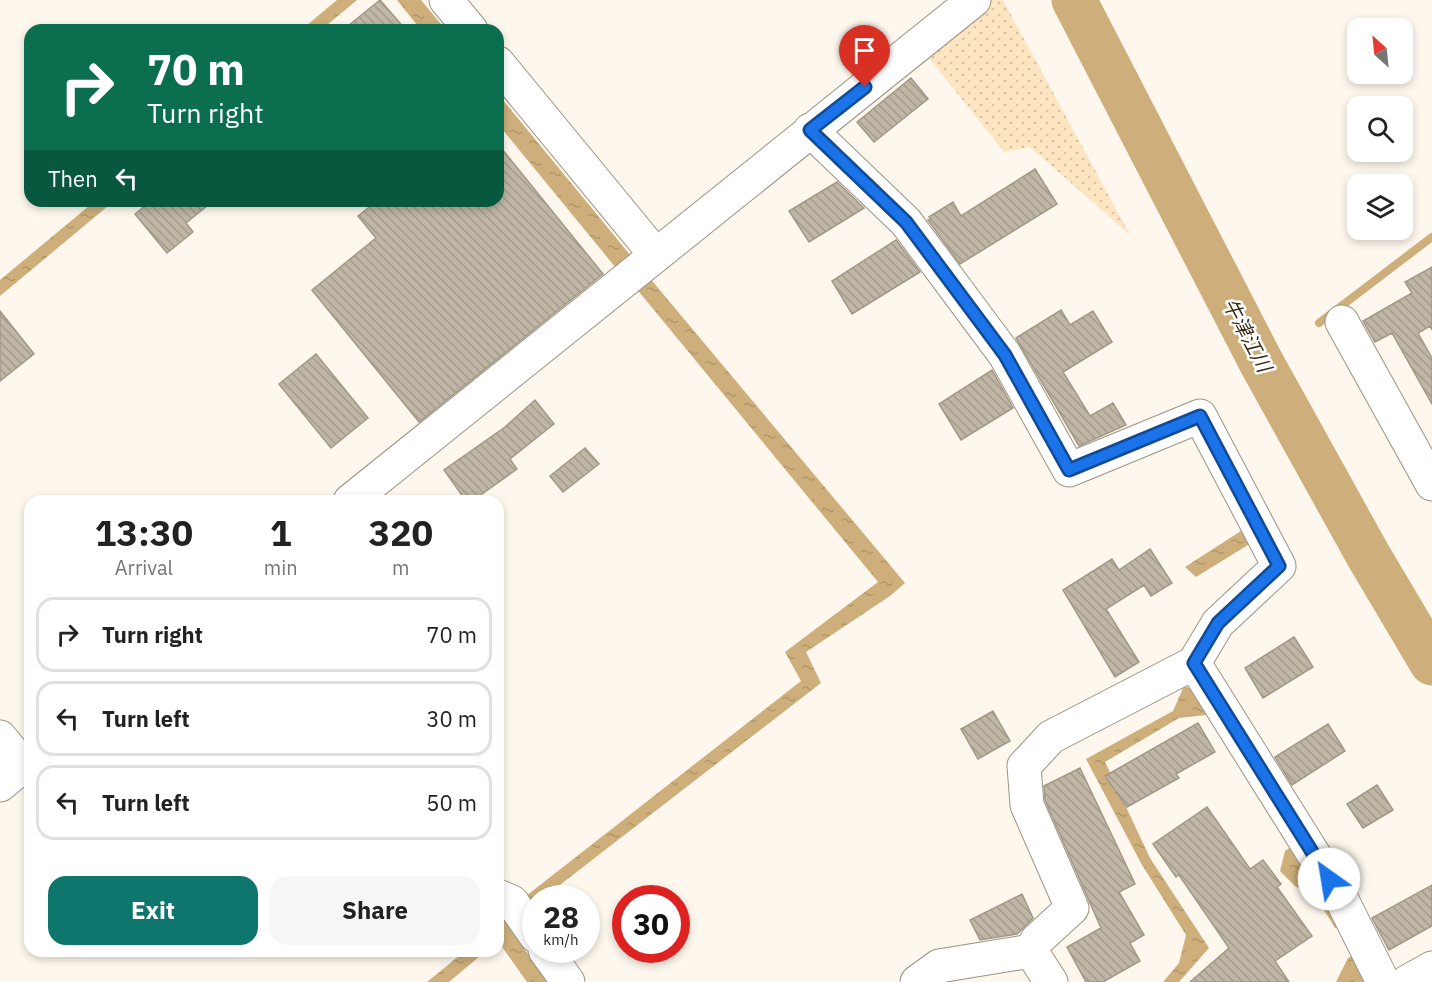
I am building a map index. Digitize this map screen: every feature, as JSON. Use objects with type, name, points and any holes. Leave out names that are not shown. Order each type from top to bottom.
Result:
[{"type":"street","points":[[446,0],[466,24]]},
{"type":"street","points":[[357,495],[974,0]]},
{"type":"street","points":[[504,70],[655,254]]},
{"type":"street","points":[[810,130],[906,222],[1005,355],[1069,470],[1200,416],[1279,566],[1218,623],[1194,663],[1051,737],[1024,766],[1027,805],[1072,908],[1037,940],[1031,951]]},
{"type":"street","points":[[1342,322],[1432,484]]},
{"type":"street","points":[[1194,663],[1341,898],[1383,982]]},
{"type":"street","points":[[0,737],[18,770]]},
{"type":"street","points":[[916,982],[939,966],[1031,951]]},
{"type":"street","points":[[1031,951],[1051,982]]},
{"type":"street","points":[[554,963],[568,982]]},
{"type":"street","points":[[1407,982],[1432,968]]},
{"type":"shaded area","points":[[960,0],[1003,0],[1130,235],[1030,147],[1004,152],[914,39]]},
{"type":"water","points":[[337,0],[357,0],[328,24],[308,24]]},
{"type":"water","points":[[397,0],[421,0],[441,24],[416,24]]},
{"type":"water","points":[[504,101],[631,256],[616,268],[504,131]]},
{"type":"water","points":[[88,207],[107,207],[0,296],[0,280]]},
{"type":"water","points":[[648,276],[905,583],[890,596],[806,652],[821,683],[560,885],[540,885],[801,681],[785,652],[878,582],[635,287]]},
{"type":"water","points":[[1247,527],[1256,540],[1196,577],[1185,567]]},
{"type":"water","points":[[1184,686],[1200,692],[1215,714],[1179,718],[1105,762],[1150,858],[1209,948],[1179,982],[1163,982],[1179,963],[1186,935],[1142,865],[1086,759],[1173,711]]},
{"type":"water","points":[[1296,843],[1343,928],[1335,928],[1316,897],[1295,886],[1280,871],[1285,851]]},
{"type":"water","points":[[522,900],[522,917],[510,929],[522,946],[522,963],[534,963],[548,982],[527,982],[504,949],[504,916]]},
{"type":"water","points":[[1354,955],[1367,982],[1336,982],[1348,958]]},
{"type":"water","points":[[458,957],[479,957],[449,982],[427,982]]},
{"type":"building","points":[[380,0],[401,24],[350,24]]},
{"type":"building","points":[[911,78],[928,99],[874,142],[857,122]]},
{"type":"building","points":[[504,151],[603,274],[419,422],[312,290],[376,238],[358,216],[369,207],[504,207]]},
{"type":"building","points":[[1035,169],[1057,204],[960,264],[928,220],[931,219],[929,217],[953,202],[961,216]]},
{"type":"building","points":[[837,182],[864,208],[809,242],[789,211]]},
{"type":"building","points":[[144,207],[206,207],[186,223],[193,232],[167,253],[135,214]]},
{"type":"building","points":[[896,240],[920,272],[852,314],[832,281]]},
{"type":"building","points":[[1432,267],[1432,330],[1430,326],[1418,333],[1432,358],[1432,404],[1392,333],[1375,342],[1363,321],[1412,293],[1405,282]]},
{"type":"building","points":[[1061,310],[1070,325],[1093,311],[1112,342],[1063,372],[1090,416],[1113,403],[1126,425],[1079,446],[1016,338]]},
{"type":"building","points":[[0,311],[34,354],[0,381]]},
{"type":"building","points":[[316,354],[368,418],[331,448],[279,384]]},
{"type":"building","points":[[992,370],[1013,408],[961,440],[939,404]]},
{"type":"building","points":[[535,400],[554,424],[510,459],[517,469],[480,495],[462,495],[444,470],[505,427]]},
{"type":"building","points":[[585,448],[599,464],[563,492],[550,476]]},
{"type":"building","points":[[1150,549],[1172,583],[1151,596],[1144,585],[1106,609],[1139,662],[1115,677],[1063,590],[1112,559],[1119,570]]},
{"type":"building","points":[[1294,637],[1313,667],[1263,698],[1245,668]]},
{"type":"building","points":[[993,711],[1010,741],[978,759],[961,729]]},
{"type":"building","points":[[1198,723],[1215,752],[1176,774],[1179,778],[1127,807],[1105,776]]},
{"type":"building","points":[[1328,724],[1345,751],[1292,785],[1275,757]]},
{"type":"building","points":[[1080,768],[1135,884],[1119,892],[1144,935],[1130,943],[1140,961],[1103,982],[1086,982],[1067,947],[1101,928],[1045,800],[1044,786]]},
{"type":"building","points":[[1377,785],[1393,810],[1363,828],[1347,804]]},
{"type":"building","points":[[1207,807],[1250,869],[1263,860],[1281,884],[1277,887],[1312,936],[1275,961],[1289,982],[1190,982],[1229,948],[1179,875],[1176,877],[1153,844]]},
{"type":"building","points":[[1432,885],[1432,926],[1389,950],[1372,918]]},
{"type":"building","points":[[1022,894],[1033,918],[1017,934],[980,940],[970,920]]},
{"type":"waterway","name":"牛津江川","points":[[1074,0],[1261,362],[1368,555],[1432,663]]},
{"type":"waterway","points":[[1319,323],[1432,237]]},
{"type":"route","points":[[865,87],[810,130],[906,222],[1005,355],[1069,470],[1200,416],[1279,566],[1218,623],[1194,663],[1329,879]]}]
